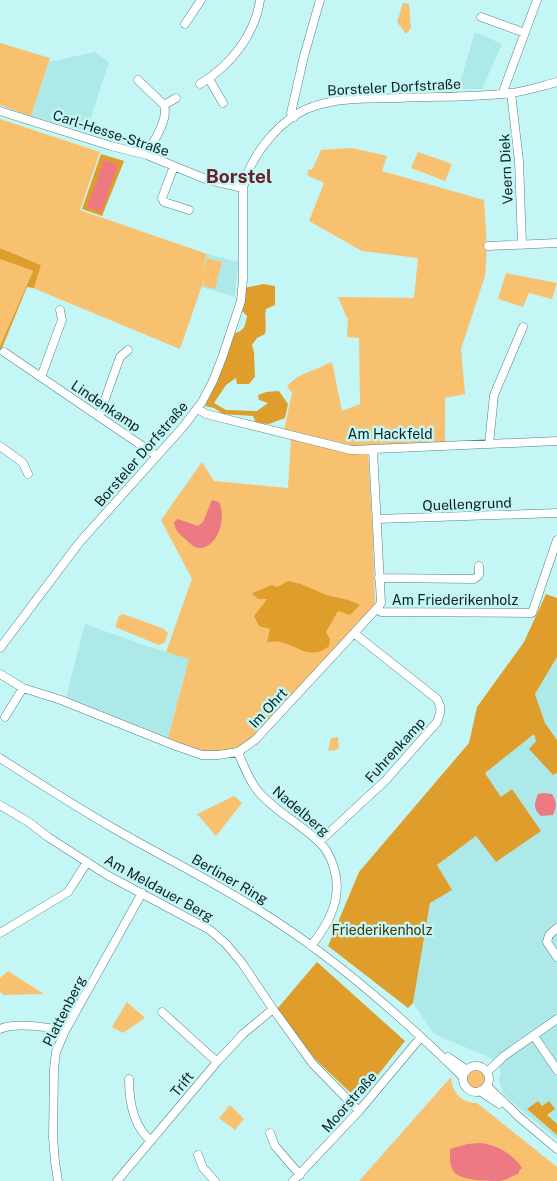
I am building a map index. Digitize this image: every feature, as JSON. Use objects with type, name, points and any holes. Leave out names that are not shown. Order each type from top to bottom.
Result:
[{"type":"street","points":[[184,24],[201,0]]},
{"type":"street","points":[[200,84],[217,72],[248,36],[253,26],[260,0]]},
{"type":"street","points":[[294,117],[292,114],[300,75],[320,0]]},
{"type":"street","points":[[508,94],[504,89],[537,0]]},
{"type":"street","points":[[481,17],[525,33]]},
{"type":"street","points":[[209,79],[223,103]]},
{"type":"street","points":[[138,80],[164,105],[165,118],[147,155]]},
{"type":"street","name":"Borsteler Dorfstraße","points":[[0,648],[78,543],[198,409],[213,381],[241,301],[243,188],[250,168],[261,149],[273,135],[294,117],[310,107],[340,101],[508,94],[557,82]]},
{"type":"street","name":"Veern Diek","points":[[508,94],[518,154],[522,245]]},
{"type":"street","points":[[164,105],[176,98]]},
{"type":"street","name":"Carl-Hesse-Straße","points":[[0,111],[111,146],[147,155],[208,180],[243,188]]},
{"type":"street","points":[[174,166],[162,198],[164,202],[189,210]]},
{"type":"street","points":[[488,246],[557,243]]},
{"type":"street","points":[[41,377],[62,320],[60,310]]},
{"type":"street","points":[[489,444],[494,395],[524,328]]},
{"type":"street","points":[[99,416],[120,357],[128,350]]},
{"type":"street","name":"Lindenkamp","points":[[4,352],[157,456]]},
{"type":"street","name":"Am Hackfeld","points":[[198,409],[206,414],[351,450],[557,441]]},
{"type":"street","points":[[0,446],[23,463],[28,474]]},
{"type":"street","points":[[373,450],[381,603],[378,609]]},
{"type":"street","name":"Quellengrund","points":[[377,519],[557,513]]},
{"type":"street","name":"Am Friederikenholz","points":[[378,609],[381,612],[532,613],[557,540]]},
{"type":"street","points":[[379,578],[474,579],[479,575],[479,566]]},
{"type":"street","name":"Im Ohrt","points":[[238,752],[255,740],[378,609]]},
{"type":"street","name":"Fuhrenkamp","points":[[319,842],[393,773],[437,722],[441,713],[441,706],[436,699],[355,634]]},
{"type":"street","points":[[0,674],[23,688],[61,700],[202,755],[238,752]]},
{"type":"street","points":[[5,717],[23,688]]},
{"type":"street","name":"Nadelberg","points":[[238,752],[257,790],[279,811],[319,842],[331,859],[336,872],[338,894],[333,912],[312,946]]},
{"type":"street","name":"Berliner Ring","points":[[0,758],[113,828],[265,914],[312,946],[465,1073]]},
{"type":"street","name":"Am Meldauer Berg","points":[[0,805],[107,875],[210,930],[226,944],[242,964],[272,1009],[313,1064],[359,1112]]},
{"type":"street","points":[[0,933],[68,892],[87,862]]},
{"type":"street","name":"Plattenberg","points":[[58,1181],[54,1162],[53,1137],[56,1052],[65,1032],[142,893]]},
{"type":"street","points":[[557,928],[548,935],[547,942],[557,957]]},
{"type":"street","name":"Trift","points":[[117,1181],[217,1062],[243,1034],[272,1009]]},
{"type":"street","points":[[162,1012],[217,1062]]},
{"type":"street","points":[[485,1070],[557,1019]]},
{"type":"street","points":[[0,1029],[10,1026],[54,1028],[65,1032]]},
{"type":"street","points":[[534,1036],[557,1070]]},
{"type":"street","name":"Moorstraße","points":[[293,1181],[359,1112],[421,1037]]},
{"type":"street","points":[[474,1066],[485,1070],[489,1078],[484,1089],[473,1092],[464,1084],[465,1073],[474,1066]]},
{"type":"street","points":[[129,1079],[129,1098],[138,1125],[145,1136],[151,1141]]},
{"type":"street","points":[[484,1089],[557,1149]]},
{"type":"street","points":[[270,1133],[275,1146],[300,1175]]},
{"type":"street","points":[[198,1155],[203,1168],[215,1181]]},
{"type":"shaded area","points":[[403,3],[409,4],[411,28],[406,34],[397,22]]},
{"type":"shaded area","points":[[475,32],[502,44],[482,89],[458,89]]},
{"type":"shaded area","points":[[0,43],[50,58],[31,116],[0,105]]},
{"type":"shaded area","points":[[95,52],[109,62],[86,132],[31,116],[49,62]]},
{"type":"shaded area","points":[[0,119],[100,152],[80,210],[207,254],[201,276],[207,258],[222,262],[215,289],[203,286],[205,277],[180,349],[33,288],[41,265],[0,248]]},
{"type":"shaded area","points":[[352,148],[387,156],[382,171],[484,200],[487,248],[485,276],[461,349],[465,394],[445,398],[445,442],[353,446],[284,430],[292,393],[287,386],[297,377],[332,362],[342,411],[360,404],[359,338],[347,337],[348,318],[338,297],[414,298],[418,258],[362,251],[309,221],[324,183],[307,175],[309,169],[312,170],[321,150]]},
{"type":"shaded area","points":[[418,152],[452,164],[445,181],[411,168]]},
{"type":"shaded area","points":[[104,160],[118,165],[101,212],[87,207]]},
{"type":"shaded area","points":[[207,254],[238,262],[235,297],[201,287],[205,277],[201,276]]},
{"type":"shaded area","points":[[0,259],[33,271],[0,346]]},
{"type":"shaded area","points":[[506,273],[557,283],[552,299],[529,293],[523,307],[498,299]]},
{"type":"shaded area","points":[[291,437],[353,453],[368,453],[375,607],[253,738],[227,752],[200,752],[168,738],[189,659],[166,652],[192,579],[161,520],[202,462],[214,481],[288,488]]},
{"type":"shaded area","points":[[212,500],[219,502],[221,508],[220,529],[213,542],[208,546],[196,547],[179,533],[174,522],[178,519],[198,526],[203,522]]},
{"type":"shaded area","points":[[123,614],[164,629],[168,633],[165,642],[159,645],[115,627],[119,616]]},
{"type":"shaded area","points":[[85,624],[189,659],[168,738],[66,697]]},
{"type":"shaded area","points":[[557,657],[557,740],[545,723],[535,694]]},
{"type":"shaded area","points":[[534,734],[536,741],[529,749],[554,775],[557,773],[557,1139],[503,1093],[499,1080],[501,1070],[491,1058],[434,1034],[413,1003],[437,865],[476,836],[513,789],[501,797],[485,772]]},
{"type":"shaded area","points":[[338,737],[339,748],[328,751],[331,738]]},
{"type":"shaded area","points":[[538,794],[552,794],[554,797],[556,804],[553,815],[541,816],[535,809]]},
{"type":"shaded area","points":[[234,796],[242,803],[216,836],[197,814]]},
{"type":"shaded area","points":[[8,971],[44,994],[3,995],[0,991],[0,978]]},
{"type":"shaded area","points":[[127,1002],[145,1018],[123,1033],[112,1027]]},
{"type":"shaded area","points":[[476,1068],[484,1071],[487,1079],[484,1087],[476,1090],[468,1087],[465,1079],[468,1071]]},
{"type":"shaded area","points":[[451,1077],[453,1088],[462,1099],[477,1103],[557,1167],[557,1181],[359,1181]]},
{"type":"shaded area","points":[[230,1105],[244,1119],[235,1130],[219,1118]]},
{"type":"shaded area","points":[[480,1143],[498,1148],[509,1154],[522,1168],[519,1173],[505,1180],[482,1181],[469,1179],[454,1172],[451,1164],[450,1149],[467,1144]]},
{"type":"green space","points":[[101,154],[124,161],[102,216],[82,209]]},
{"type":"green space","points":[[0,248],[41,265],[34,288],[27,287],[0,353],[0,346],[33,271],[0,259]]},
{"type":"green space","points":[[263,284],[275,286],[275,305],[266,309],[265,334],[257,338],[252,345],[255,377],[249,384],[237,384],[236,378],[226,385],[214,403],[226,410],[257,411],[268,403],[259,400],[258,395],[279,391],[288,404],[285,418],[269,424],[256,423],[253,416],[223,414],[214,408],[205,406],[223,367],[235,333],[241,331],[245,325],[247,316],[242,311],[244,288]]},
{"type":"green space","points":[[288,581],[360,605],[350,615],[338,611],[326,632],[330,639],[329,646],[322,650],[310,652],[280,642],[267,642],[270,629],[259,626],[254,616],[267,599],[258,599],[252,593],[272,585],[277,587]]},
{"type":"green space","name":"Friederikenholz","points":[[546,594],[557,598],[557,657],[535,694],[545,723],[557,740],[557,773],[553,775],[529,749],[536,741],[534,734],[485,773],[501,797],[512,789],[541,831],[496,862],[476,836],[437,865],[452,890],[430,903],[413,1003],[408,1008],[328,946],[359,872],[469,743],[477,707],[524,642]]},
{"type":"green space","points":[[317,962],[405,1041],[358,1100],[313,1057],[277,1009]]},
{"type":"green space","points":[[538,1101],[542,1106],[549,1101],[555,1109],[547,1115],[557,1124],[557,1135],[527,1109]]},
{"type":"district","name":"Borstel","points":[[239,176]]}]
